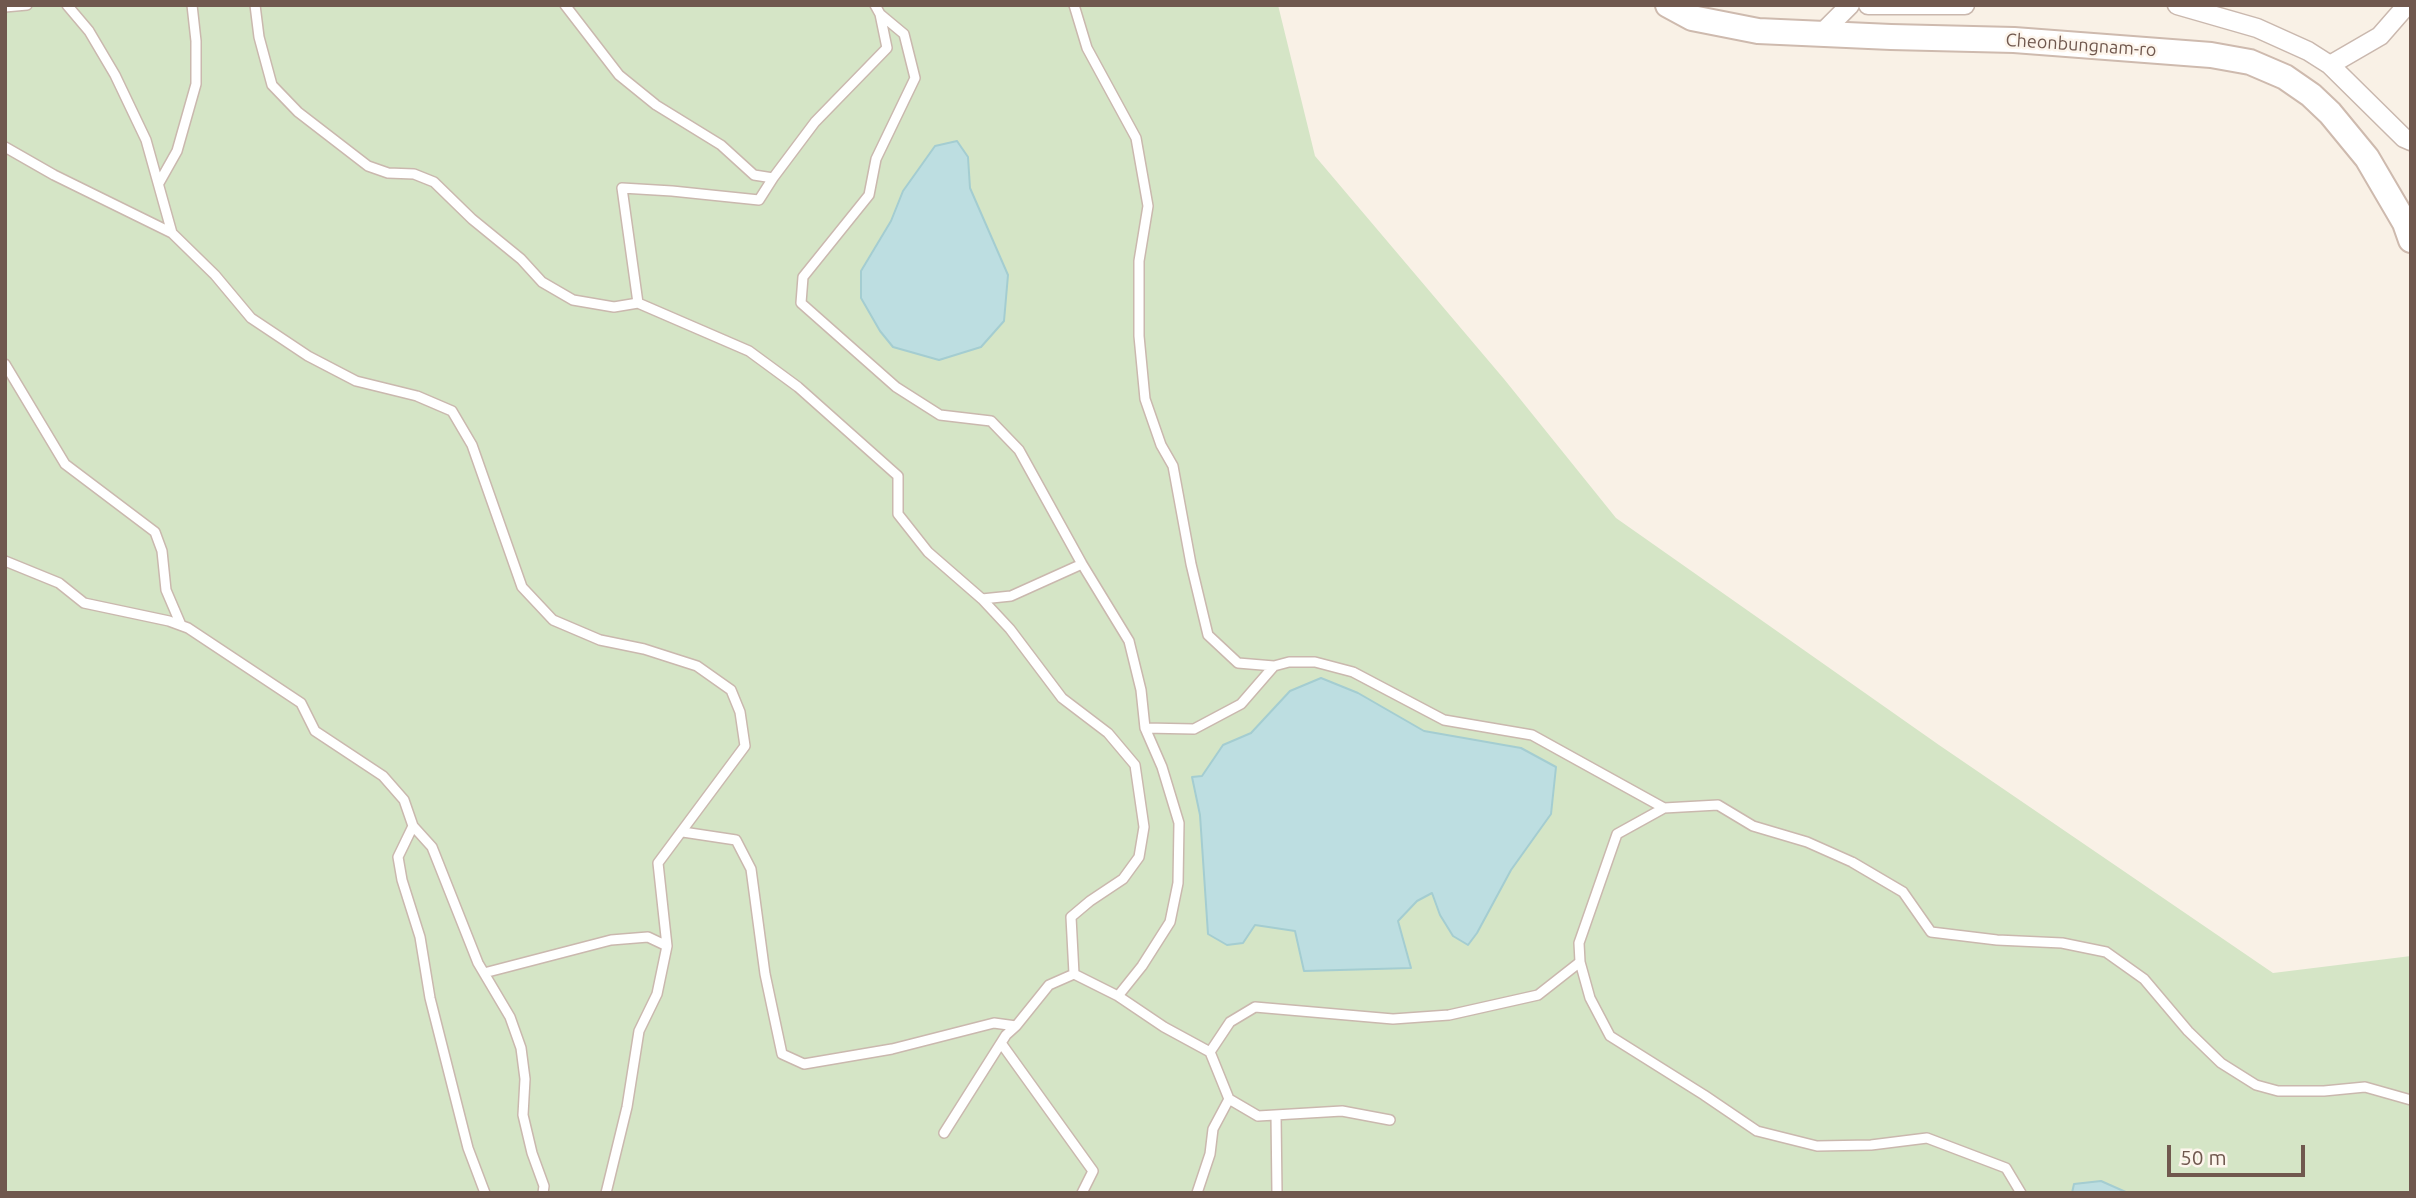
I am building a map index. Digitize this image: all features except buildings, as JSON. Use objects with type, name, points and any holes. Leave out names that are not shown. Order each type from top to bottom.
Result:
[{"type":"main road","name":"Cheonbungnam-ro","points":[[1668,5],[1692,18],[1758,31],[2014,40],[2211,55],[2250,62],[2284,77],[2311,95],[2330,113],[2367,158],[2405,222],[2411,240]]},
{"type":"street","points":[[1821,34],[1850,5]]},
{"type":"street","points":[[1868,5],[1965,5]]},
{"type":"street","points":[[2177,5],[2257,28],[2308,51],[2330,65],[2404,138],[2411,141]]},
{"type":"street","points":[[2330,65],[2380,36],[2407,5]]},
{"type":"lane","points":[[5,7],[27,5]]},
{"type":"lane","points":[[67,5],[89,31],[115,75],[146,140],[172,233]]},
{"type":"lane","points":[[159,183],[177,151],[196,84],[197,41],[192,5]]},
{"type":"lane","points":[[255,5],[259,37],[272,85],[299,112],[368,166],[388,173],[414,174],[434,182],[472,219],[521,259],[542,282],[573,300],[614,307],[638,303],[749,351],[798,387],[898,476],[898,514],[928,552],[982,599],[1010,629],[1062,698],[1108,733],[1135,765],[1143,827],[1139,857],[1123,879],[1072,917],[1074,974]]},
{"type":"lane","points":[[565,5],[619,75],[656,105],[720,145],[754,175],[773,177]]},
{"type":"lane","points":[[1074,5],[1087,48],[1136,138],[1147,206],[1139,261],[1139,336],[1145,398],[1161,445],[1173,466],[1191,564],[1208,635],[1238,663],[1274,666],[1289,662],[1315,662],[1353,672],[1444,720],[1532,735],[1664,808]]},
{"type":"lane","points":[[638,303],[622,188],[759,200],[815,122],[887,48],[877,9]]},
{"type":"lane","points":[[877,9],[904,33],[915,78],[876,159],[869,195],[803,277],[801,303],[896,387],[940,415],[992,421],[1019,450],[1082,564],[1129,641],[1141,690],[1145,728],[1162,767],[1179,823],[1178,883],[1170,922],[1142,966],[1118,996]]},
{"type":"lane","points":[[5,147],[54,175],[172,233],[215,275],[251,318],[308,356],[356,381],[417,396],[452,411],[472,444],[522,587],[553,620],[600,640],[644,649],[697,666],[731,690],[740,712],[745,746],[658,863],[667,946],[657,994],[639,1031],[626,1107],[606,1193]]},
{"type":"lane","points":[[5,364],[65,464],[155,532],[162,551],[166,590],[181,625]]},
{"type":"lane","points":[[5,561],[58,583],[84,603],[188,628],[301,703],[315,731],[383,776],[404,800],[413,826],[432,847],[484,973],[510,1017],[521,1048],[525,1079],[523,1115],[532,1153],[544,1186],[543,1193]]},
{"type":"lane","points":[[982,599],[1011,596],[1082,564]]},
{"type":"lane","points":[[1145,728],[1194,729],[1241,704],[1274,666]]},
{"type":"lane","points":[[2021,1193],[2006,1168],[1927,1139],[1871,1145],[1817,1146],[1757,1131],[1610,1036],[1590,999],[1580,962],[1579,943],[1617,834],[1664,808],[1718,805],[1753,825],[1807,842],[1852,862],[1903,892],[1931,932],[1997,940],[2062,943],[2106,952],[2144,979],[2188,1031],[2221,1063],[2256,1085],[2278,1091],[2324,1091],[2365,1087],[2411,1100]]},
{"type":"lane","points":[[413,826],[398,857],[402,880],[420,937],[430,998],[468,1148],[485,1193]]},
{"type":"lane","points":[[683,832],[736,840],[751,869],[765,974],[782,1055],[804,1063],[892,1049],[994,1023],[1016,1026]]},
{"type":"lane","points":[[484,973],[611,940],[648,937],[667,946]]},
{"type":"lane","points":[[1210,1052],[1230,1023],[1255,1007],[1393,1019],[1449,1015],[1538,995],[1580,962]]},
{"type":"lane","points":[[1074,974],[1118,996],[1164,1027],[1210,1052],[1229,1099],[1258,1116],[1342,1111],[1390,1120]]},
{"type":"lane","points":[[944,1133],[1001,1043],[1049,985],[1074,974]]},
{"type":"lane","points":[[1001,1043],[1093,1171],[1082,1193]]},
{"type":"lane","points":[[1197,1193],[1210,1153],[1213,1129],[1229,1099]]},
{"type":"lane","points":[[1276,1115],[1277,1193]]},
{"type":"green space","points":[[5,5],[1278,5],[1315,156],[1504,379],[1616,518],[1939,745],[2273,973],[2411,956],[2411,1193],[5,1193]]},
{"type":"water","points":[[957,141],[968,157],[970,188],[1008,275],[1004,321],[981,347],[939,360],[893,347],[880,331],[861,298],[861,271],[891,221],[903,191],[935,146]]},
{"type":"water","points":[[1321,678],[1358,693],[1424,731],[1521,748],[1556,767],[1551,814],[1511,870],[1468,945],[1453,936],[1440,915],[1432,893],[1417,901],[1398,921],[1411,968],[1304,971],[1295,931],[1255,925],[1243,943],[1227,945],[1208,934],[1200,815],[1192,777],[1202,776],[1223,745],[1251,733],[1290,691]]},
{"type":"water","points":[[2101,1181],[2128,1193],[2072,1193],[2074,1184]]}]
